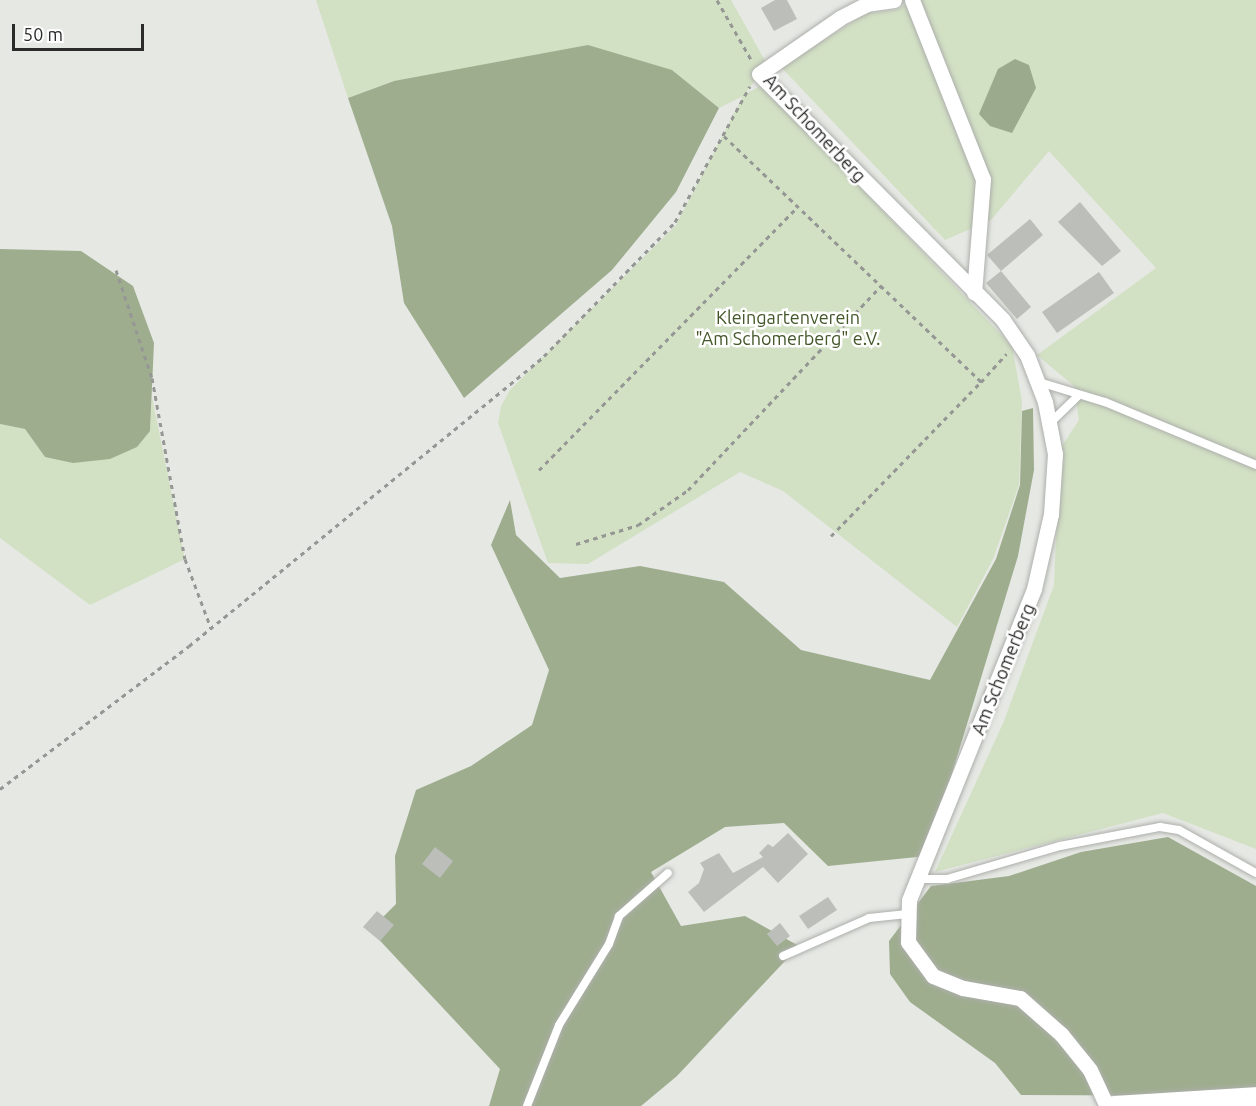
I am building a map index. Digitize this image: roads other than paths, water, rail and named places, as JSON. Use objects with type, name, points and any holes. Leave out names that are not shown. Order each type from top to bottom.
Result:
[{"type":"main road","points":[[1113,1106],[1256,1097]]},
{"type":"street","name":"Am Schomerberg","points":[[894,0],[867,4],[840,18],[759,74],[974,293],[1017,341],[1037,381],[1049,424],[1054,454],[1051,514],[1034,589],[905,914],[908,942],[933,976],[963,988],[1020,998],[1061,1034],[1090,1070],[1107,1106]]},
{"type":"street","points":[[912,0],[983,179],[974,293]]},
{"type":"lane","points":[[1037,381],[1256,465]]},
{"type":"lane","points":[[1049,424],[1078,396]]},
{"type":"lane","points":[[919,879],[947,879],[1060,846],[1160,827],[1179,830],[1256,873]]},
{"type":"lane","points":[[527,1106],[559,1025],[609,944],[619,916],[668,873]]},
{"type":"lane","points":[[783,956],[869,918],[905,914]]},
{"type":"park label","name":"Kleingartenverein \"Am Schomerberg\" e.V.","points":[[788,328]]}]
